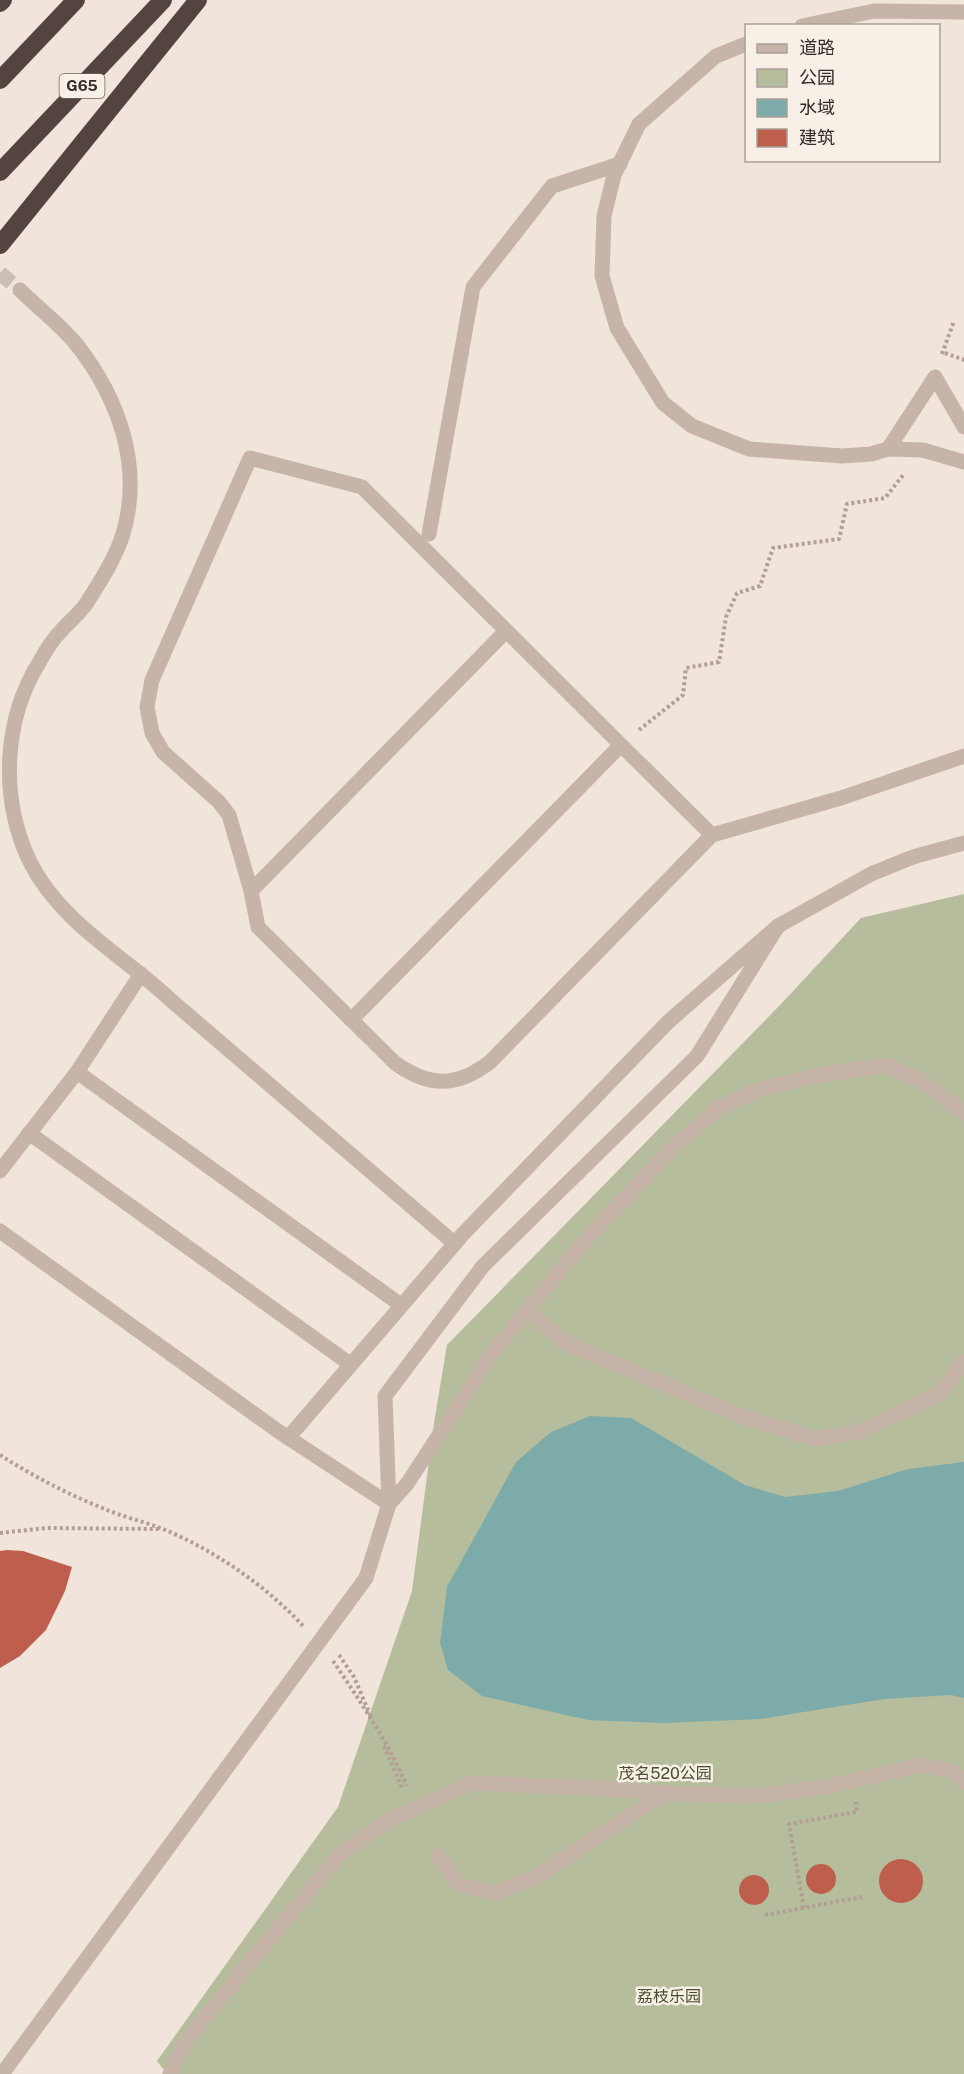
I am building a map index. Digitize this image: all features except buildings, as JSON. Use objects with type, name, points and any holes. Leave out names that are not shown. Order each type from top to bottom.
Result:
[{"type":"highway","points":[[0,3],[3,0]]},
{"type":"highway","points":[[0,80],[76,0]]},
{"type":"highway","name":"G65","points":[[0,172],[163,0]]},
{"type":"highway","points":[[0,245],[198,0]]},
{"type":"street","points":[[812,24],[874,11],[964,12]]},
{"type":"street","points":[[745,45],[716,56],[639,124],[614,175],[604,216],[602,276],[617,328],[663,403],[692,426],[749,449],[842,456],[871,454],[888,449],[924,450],[964,462]]},
{"type":"street","points":[[429,534],[473,287],[552,186],[620,164]]},
{"type":"street","points":[[20,290],[75,343],[114,405],[125,436],[130,460],[130,492],[123,533],[109,567],[84,608],[59,633],[39,661],[16,714],[10,742],[8,771],[11,800],[25,849],[43,885],[62,909],[84,930],[141,974],[454,1243]]},
{"type":"street","points":[[888,449],[934,377],[964,427]]},
{"type":"street","points":[[712,835],[362,487],[250,458],[152,680],[147,707],[152,733],[163,752],[219,802],[229,815],[251,891],[258,927],[395,1063],[412,1075],[432,1081],[453,1081],[473,1075],[490,1062],[712,835],[841,798],[964,756]]},
{"type":"street","points":[[251,891],[506,631]]},
{"type":"street","points":[[351,1020],[621,745]]},
{"type":"street","points":[[288,1437],[454,1243],[668,1022],[778,926],[872,874],[913,857],[964,843]]},
{"type":"street","points":[[2,2074],[366,1578],[388,1504],[385,1396],[483,1266],[697,1056],[778,926]]},
{"type":"street","points":[[0,1171],[76,1072],[141,974]]},
{"type":"street","points":[[388,1504],[407,1484],[495,1349],[526,1311],[591,1235],[675,1146],[718,1108],[758,1090],[814,1076],[886,1065],[920,1080],[964,1113]]},
{"type":"street","points":[[76,1072],[401,1305]]},
{"type":"street","points":[[29,1133],[350,1364]]},
{"type":"street","points":[[0,1231],[288,1437],[388,1504]]},
{"type":"street","points":[[526,1311],[567,1344],[741,1416],[816,1439],[859,1432],[939,1394],[964,1362]]},
{"type":"street","points":[[170,2074],[187,2039],[339,1855],[387,1821],[472,1783],[758,1796],[851,1781],[921,1766],[953,1771],[964,1782]]},
{"type":"street","points":[[438,1855],[459,1885],[494,1893],[536,1877],[665,1793]]},
{"type":"path","points":[[934,377],[954,321]]},
{"type":"path","points":[[943,353],[964,360]]},
{"type":"path","points":[[621,745],[683,695],[686,668],[719,662],[726,616],[737,593],[760,586],[772,548],[839,539],[847,504],[885,498]]},
{"type":"path","points":[[0,1455],[64,1491],[164,1530],[232,1565],[266,1591],[304,1628]]},
{"type":"path","points":[[0,1533],[46,1528],[164,1530]]},
{"type":"path","points":[[325,1634],[354,1677],[401,1786],[408,1811]]},
{"type":"path","points":[[326,1652],[350,1686],[392,1755],[411,1795]]},
{"type":"path","points":[[804,1908],[789,1824],[857,1812],[851,1781]]},
{"type":"path","points":[[765,1915],[862,1898]]},
{"type":"green space","name":"茂名520公园","points":[[964,894],[964,2074],[167,2074],[157,2061],[338,1807],[412,1591],[434,1423],[447,1345],[782,1003],[861,918]]},
{"type":"water","points":[[590,1416],[631,1418],[745,1485],[785,1497],[838,1491],[908,1469],[964,1462],[964,1698],[951,1695],[884,1699],[760,1719],[663,1723],[588,1720],[482,1696],[448,1670],[440,1643],[447,1587],[516,1462],[551,1432]]},
{"type":"tunnel","points":[[0,273],[20,290]]},
{"type":"park label","name":"荔枝乐园","points":[[669,1996]]}]
